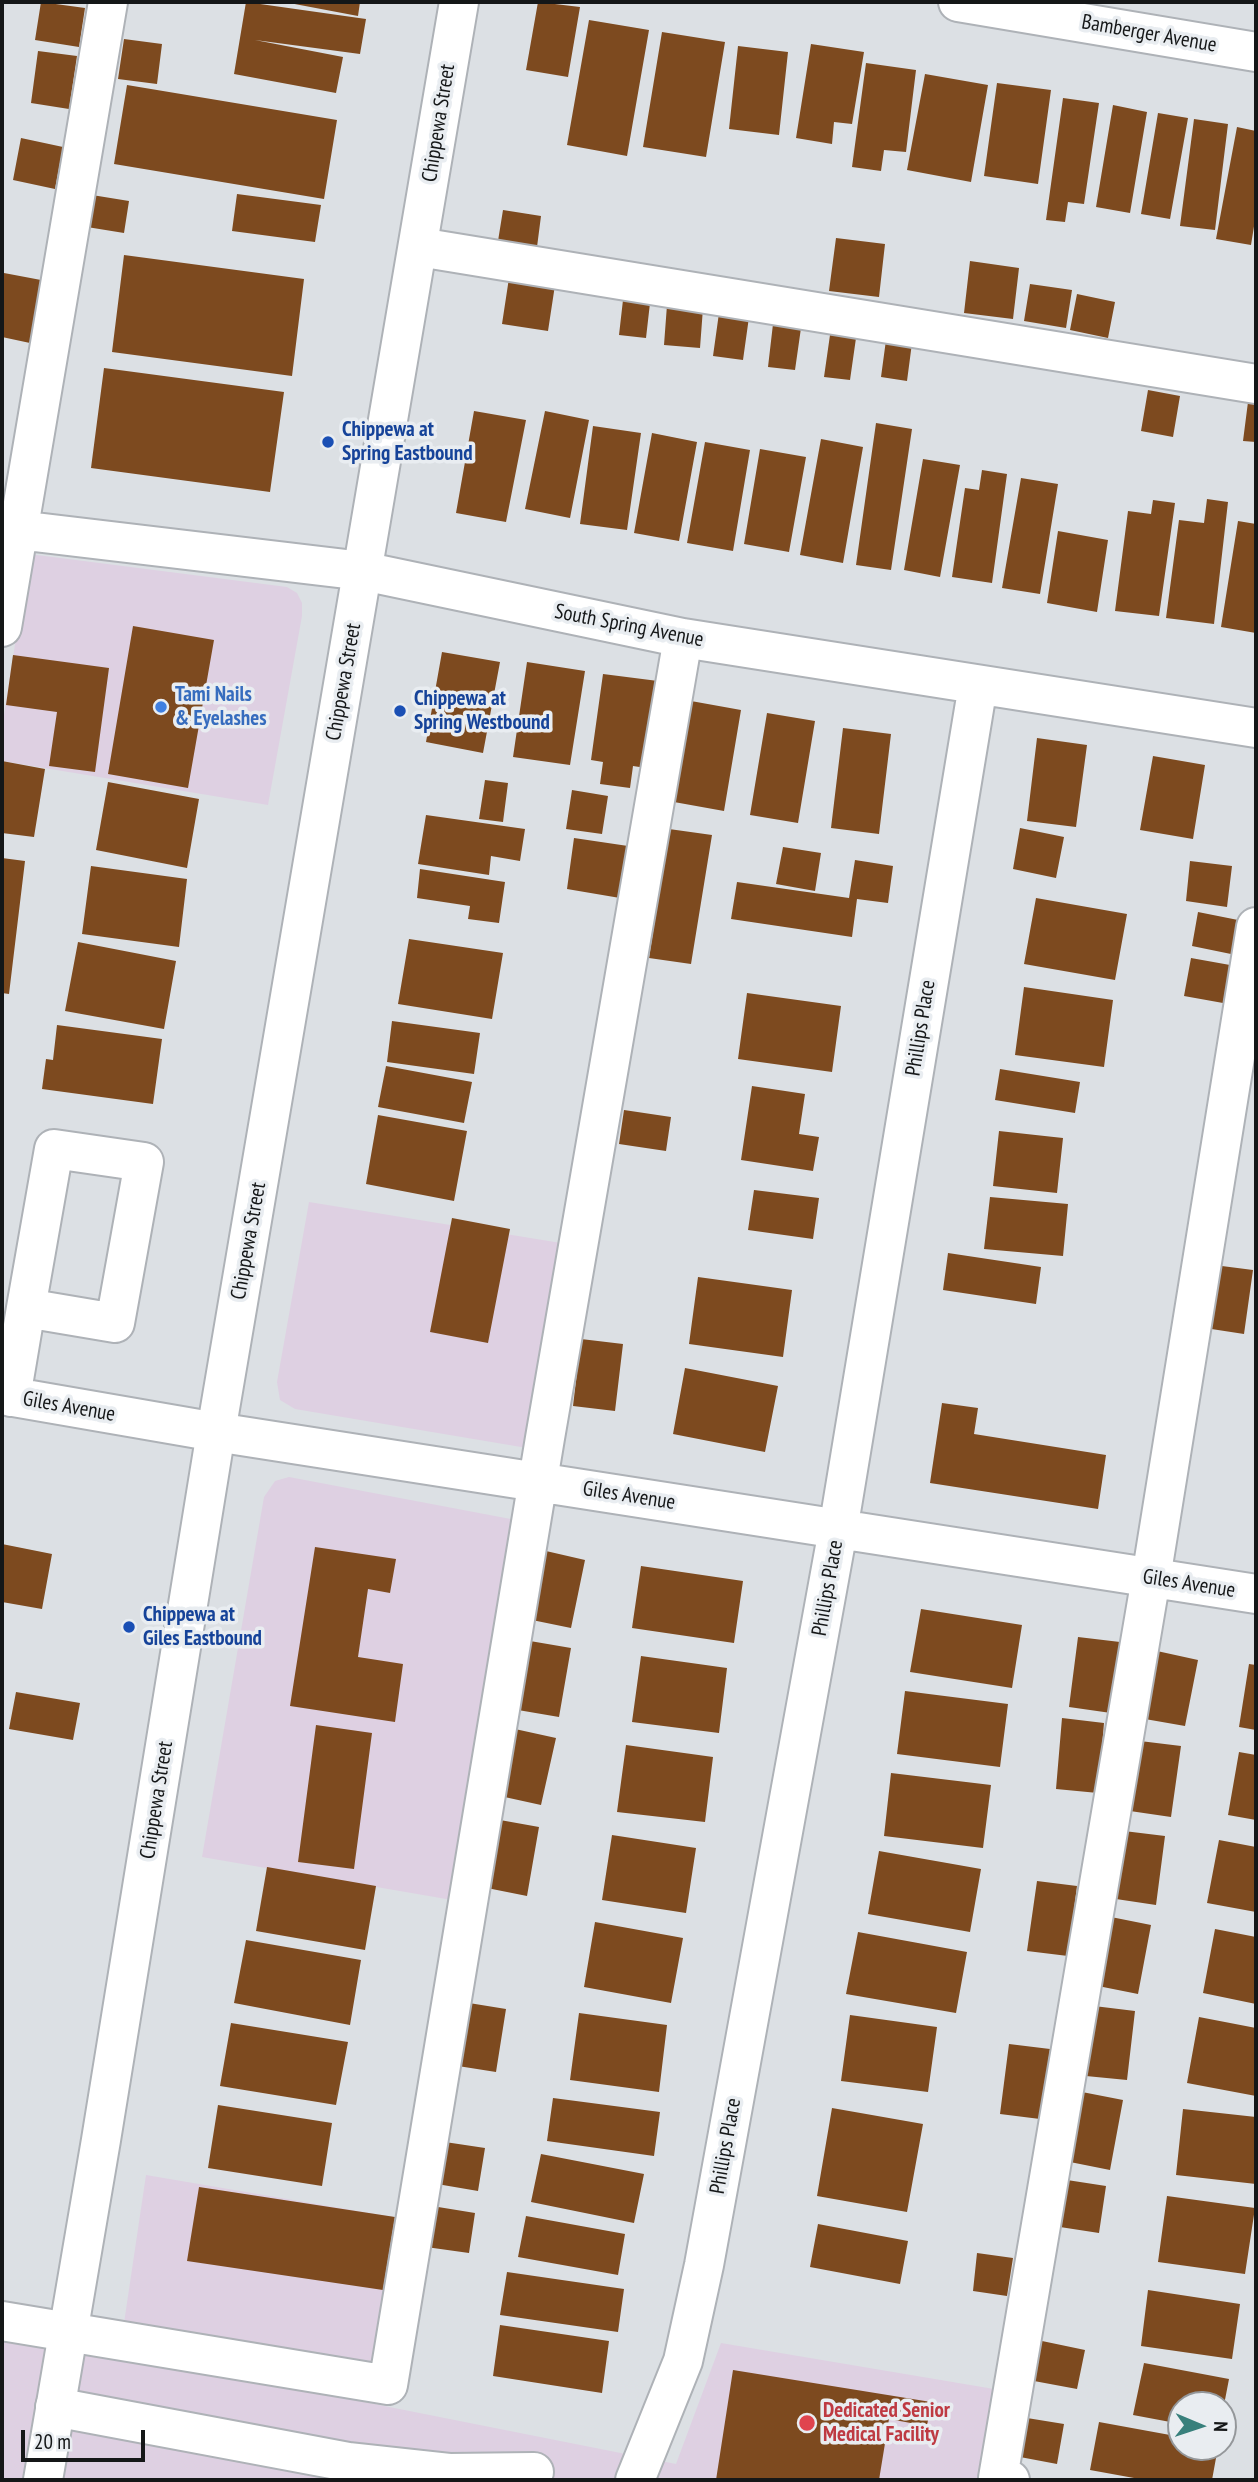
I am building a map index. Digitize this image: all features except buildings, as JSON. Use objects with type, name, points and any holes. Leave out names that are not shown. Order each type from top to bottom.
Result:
[{"type":"street","points":[[2,627],[10,529],[108,2]]},
{"type":"street","name":"Chippewa Street","points":[[43,2480],[216,1432],[459,2]]},
{"type":"street","name":"Bamberger Avenue","points":[[958,2],[1256,52]]},
{"type":"street","points":[[419,247],[1256,384]]},
{"type":"street","name":"South Spring Avenue","points":[[10,529],[363,571],[682,638],[1256,728]]},
{"type":"street","points":[[2,2321],[388,2385],[538,1481],[682,638]]},
{"type":"street","name":"Phillips Place","points":[[635,2480],[683,2361],[704,2265],[838,1530],[978,685]]},
{"type":"street","points":[[1010,2480],[998,2478],[1151,1578],[1256,927]]},
{"type":"street","points":[[6,1396],[26,1308],[54,1149],[144,1162],[115,1323],[26,1308]]},
{"type":"street","name":"Giles Avenue","points":[[6,1396],[216,1432],[1256,1594]]},
{"type":"street","points":[[55,2407],[348,2462],[449,2473],[534,2472]]},
{"type":"shaded area","points":[[29,554],[287,587],[297,593],[302,603],[302,616],[268,805],[2,761],[2,728]]},
{"type":"shaded area","points":[[309,1202],[561,1243],[527,1448],[295,1409],[280,1400],[277,1382]]},
{"type":"shaded area","points":[[289,1477],[516,1520],[452,1900],[202,1857],[264,1497],[275,1481]]},
{"type":"shaded area","points":[[146,2175],[399,2218],[375,2362],[124,2323]]},
{"type":"shaded area","points":[[2,2330],[676,2464],[721,2343],[1000,2390],[984,2480],[2,2480]]},
{"type":"place","name":"Chippewa at Spring Eastbound","points":[[328,442]]},
{"type":"place","name":"Tami Nails & Eyelashes","points":[[161,707]]},
{"type":"place","name":"Chippewa at Spring Westbound","points":[[400,711]]},
{"type":"place","name":"Chippewa at Giles Eastbound","points":[[129,1627]]},
{"type":"place","name":"Dedicated Senior Medical Facility","points":[[807,2423]]}]
